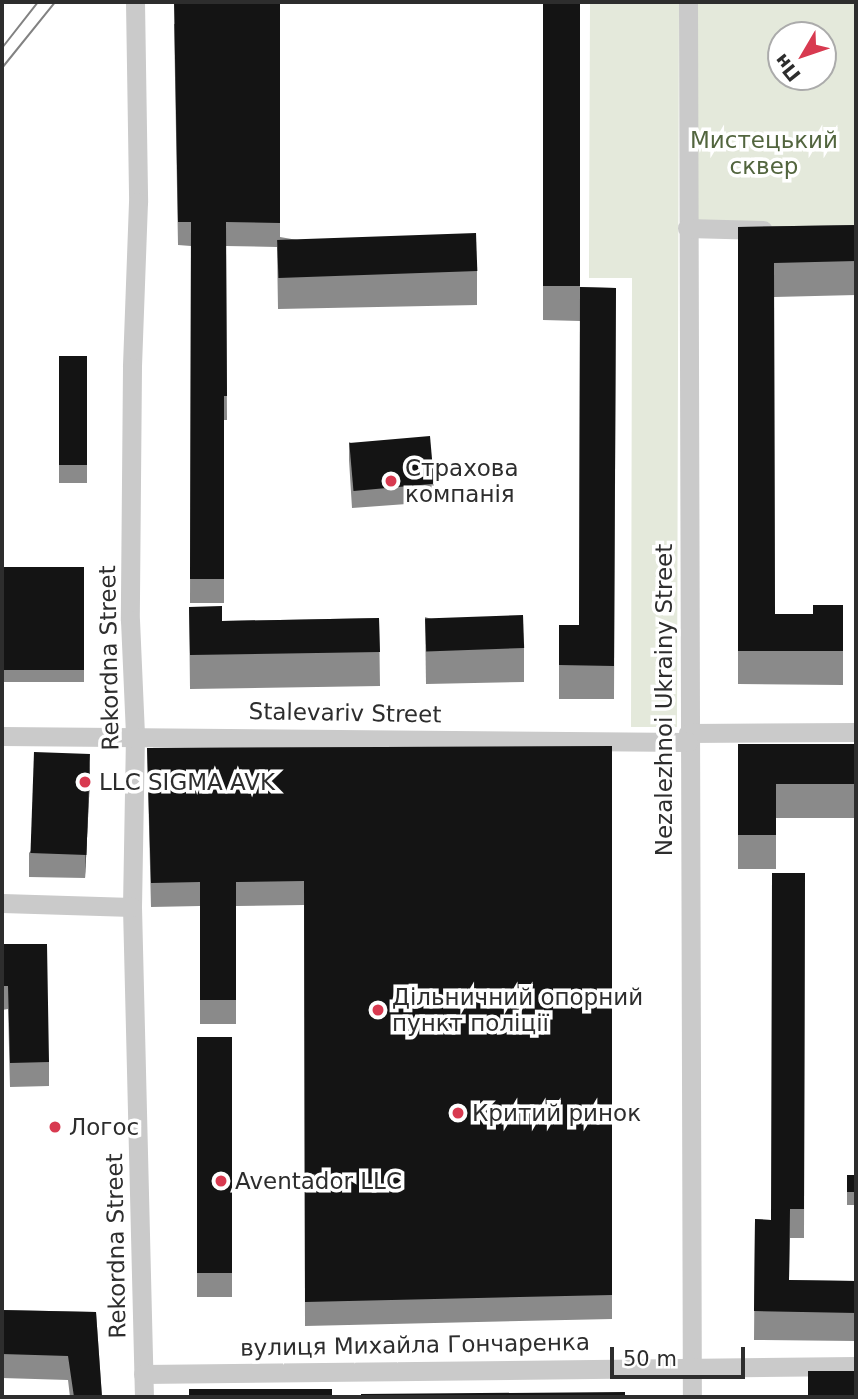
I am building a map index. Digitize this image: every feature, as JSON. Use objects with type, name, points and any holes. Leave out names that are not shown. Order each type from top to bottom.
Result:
[{"type":"street","name":"Rekordna Street","points":[[135,2],[138,202],[132,367],[130,620],[135,735],[132,907],[144,1397]]},
{"type":"street","name":"Nezalezhnoi Ukrainy Street","points":[[688,2],[688,737],[692,1397]]},
{"type":"street","points":[[687,228],[779,231]]},
{"type":"street","name":"Stalevariv Street","points":[[2,736],[688,737],[856,732]]},
{"type":"street","points":[[2,903],[132,907]]},
{"type":"street","name":"вулиця Михайла Гончаренка","points":[[143,1374],[856,1366]]},
{"type":"green space","points":[[590,2],[679,2],[677,727],[631,727],[632,278],[589,278]]},
{"type":"green space","name":"Мистецький сквер","points":[[686,2],[856,2],[856,233],[687,228]]},
{"type":"building","points":[[174,2],[280,2],[280,223],[226,222],[224,579],[190,579],[191,222],[178,222]]},
{"type":"building","points":[[543,2],[580,2],[580,286],[543,286]]},
{"type":"building","points":[[856,225],[856,261],[774,263],[775,614],[813,614],[813,605],[843,605],[843,651],[738,651],[738,227]]},
{"type":"building","points":[[476,233],[477,271],[278,278],[277,240]]},
{"type":"building","points":[[580,287],[616,288],[614,666],[559,665],[559,625],[579,625]]},
{"type":"building","points":[[59,356],[87,356],[87,465],[59,465]]},
{"type":"building","name":"Страхова компанія","points":[[430,436],[434,484],[353,491],[349,443]]},
{"type":"building","points":[[2,567],[84,567],[84,670],[2,670]]},
{"type":"building","points":[[222,606],[222,621],[379,618],[380,652],[190,655],[189,607]]},
{"type":"building","points":[[523,615],[524,648],[426,651],[425,618]]},
{"type":"building","points":[[738,744],[856,744],[856,784],[776,784],[776,835],[738,835]]},
{"type":"building","name":"Критий ринок","points":[[612,746],[612,1295],[305,1302],[304,881],[236,882],[236,1000],[200,1000],[200,882],[151,883],[147,748]]},
{"type":"building","points":[[34,752],[90,754],[86,855],[30,853]]},
{"type":"building","points":[[772,873],[805,873],[804,1209],[790,1209],[789,1280],[856,1281],[856,1313],[754,1311],[755,1219],[771,1220]]},
{"type":"building","name":"Логос","points":[[2,944],[47,944],[49,1062],[10,1063],[8,986],[2,986]]},
{"type":"building","points":[[197,1037],[232,1037],[232,1273],[197,1273]]},
{"type":"building","points":[[847,1175],[856,1175],[856,1192],[847,1192]]},
{"type":"building","points":[[2,1310],[96,1312],[102,1397],[74,1397],[68,1356],[2,1354]]},
{"type":"building","points":[[808,1371],[856,1371],[856,1397],[808,1397]]},
{"type":"building","points":[[189,1389],[332,1389],[332,1397],[189,1397]]},
{"type":"building","points":[[625,1392],[625,1397],[361,1397],[361,1394]]},
{"type":"tram line","points":[[2,48],[38,2]]},
{"type":"tram line","points":[[2,68],[55,2]]},
{"type":"place","name":"Страхова компанія","points":[[391,481]]},
{"type":"place","name":"LLC SIGMA AVK","points":[[85,782]]},
{"type":"place","name":"Дільничний опорний пункт поліції","points":[[378,1010]]},
{"type":"place","name":"Критий ринок","points":[[458,1113]]},
{"type":"place","name":"Логос","points":[[55,1127]]},
{"type":"place","name":"Aventador LLC","points":[[221,1181]]}]
